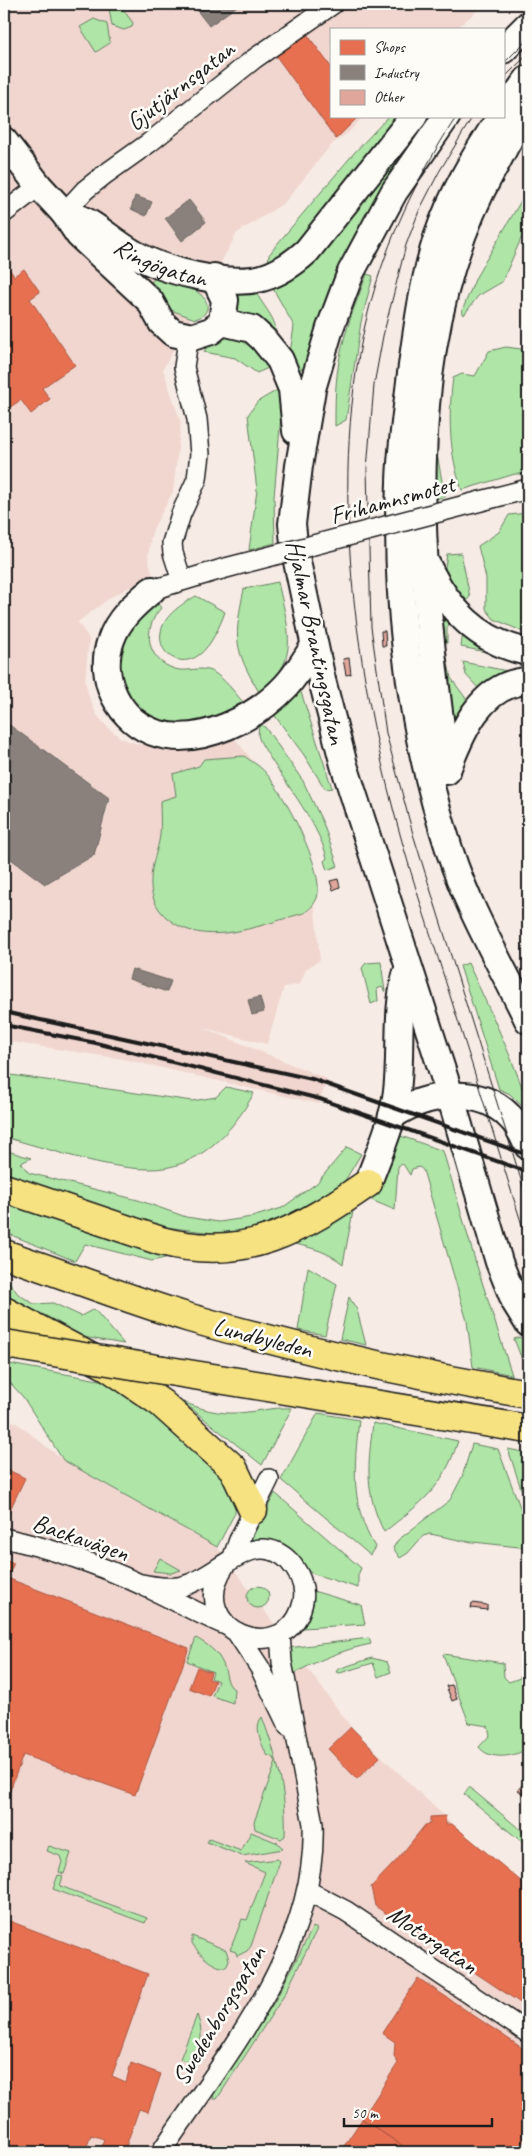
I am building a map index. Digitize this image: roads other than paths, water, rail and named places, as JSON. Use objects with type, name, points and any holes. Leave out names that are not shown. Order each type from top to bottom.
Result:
[{"type":"highway","points":[[4,1188],[161,1241],[186,1248],[206,1249],[253,1245],[279,1235],[322,1214],[368,1183]]},
{"type":"highway","name":"Lundbyleden","points":[[4,1254],[188,1317],[272,1340],[448,1381],[528,1394]]},
{"type":"highway","points":[[4,1311],[107,1366],[161,1402],[233,1468],[253,1510]]},
{"type":"highway","name":"Lundbyleden","points":[[4,1344],[528,1430]]},
{"type":"main road","points":[[504,30],[528,14]]},
{"type":"main road","points":[[504,49],[528,25]]},
{"type":"main road","points":[[504,112],[528,79]]},
{"type":"main road","points":[[442,825],[447,771],[430,637],[424,557],[424,442],[432,348],[443,295],[460,238],[483,188],[528,111]]},
{"type":"main road","points":[[214,278],[236,280],[262,278],[287,267],[297,260],[335,218],[412,118]]},
{"type":"main road","name":"Hjalmar Brantingsgatan","points":[[446,118],[394,192],[351,272],[330,328],[312,389],[299,466],[292,524],[295,552],[314,646],[344,765],[450,1095],[499,1262],[516,1302],[528,1323]]},
{"type":"main road","points":[[500,118],[480,149],[452,202],[438,236],[427,273],[411,378],[400,481],[400,570],[409,667],[420,744],[442,825],[462,886],[482,932],[528,1020]]},
{"type":"main road","name":"Ringögatan","points":[[4,141],[39,186],[64,212],[79,235],[121,271],[150,301],[162,323],[173,332],[192,337],[211,331],[222,322],[225,300],[214,278],[163,268],[134,254],[88,222],[64,212]]},
{"type":"main road","points":[[222,322],[252,330],[274,350],[289,376],[292,388],[299,466]]},
{"type":"main road","points":[[424,557],[446,602],[466,621],[504,645],[528,652]]},
{"type":"main road","points":[[152,590],[120,620],[111,638],[106,656],[106,674],[122,710],[139,724],[157,734],[169,736],[198,734],[229,724],[256,710],[286,686],[314,646]]},
{"type":"main road","points":[[447,771],[468,722],[480,705],[505,688],[528,682]]},
{"type":"main road","points":[[368,1183],[392,1116],[399,1070],[404,980],[409,966]]},
{"type":"main road","points":[[392,1116],[422,1101],[450,1095],[468,1097],[498,1107],[511,1117],[528,1146]]},
{"type":"street","name":"Gjutjärnsgatan","points":[[64,212],[85,190],[104,175],[149,143],[254,59],[332,4]]},
{"type":"street","points":[[4,213],[39,186]]},
{"type":"street","points":[[182,580],[173,553],[172,543],[181,514],[197,478],[200,454],[197,419],[184,367],[187,347],[192,337]]},
{"type":"street","name":"Frihamnsmotet","points":[[152,590],[222,569],[528,489]]},
{"type":"street","points":[[229,1561],[254,1550],[266,1550],[286,1558],[300,1576],[304,1600],[294,1623],[280,1634],[258,1639],[232,1630],[221,1618],[214,1596],[215,1585],[229,1561],[269,1479]]},
{"type":"street","name":"Backavägen","points":[[4,1538],[51,1551],[141,1584],[190,1611],[232,1630]]},
{"type":"street","name":"Backavägen","points":[[141,1584],[162,1587],[185,1586],[229,1561]]},
{"type":"street","name":"Swedenborgsgatan","points":[[232,1630],[260,1668],[298,1750]]},
{"type":"street","name":"Swedenborgsgatan","points":[[161,2152],[237,2039],[279,1970],[308,1891],[314,1848],[313,1824],[280,1650],[280,1634]]},
{"type":"street","name":"Motorgatan","points":[[308,1891],[346,1911],[528,2033]]},
{"type":"tram line","points":[[504,63],[528,39]]},
{"type":"tram line","points":[[504,78],[528,54]]},
{"type":"tram line","points":[[456,118],[431,158],[409,201],[381,268],[374,291],[359,355],[350,422],[348,491],[350,560],[357,629],[368,697],[398,827],[417,893],[528,1244]]},
{"type":"tram line","points":[[472,118],[439,172],[419,211],[406,245],[383,336],[374,385],[367,469],[371,627],[386,733],[413,834],[528,1202]]},
{"type":"railway","points":[[4,1012],[312,1079],[528,1155]]},
{"type":"railway","points":[[4,1025],[96,1043],[320,1099],[528,1172]]}]
